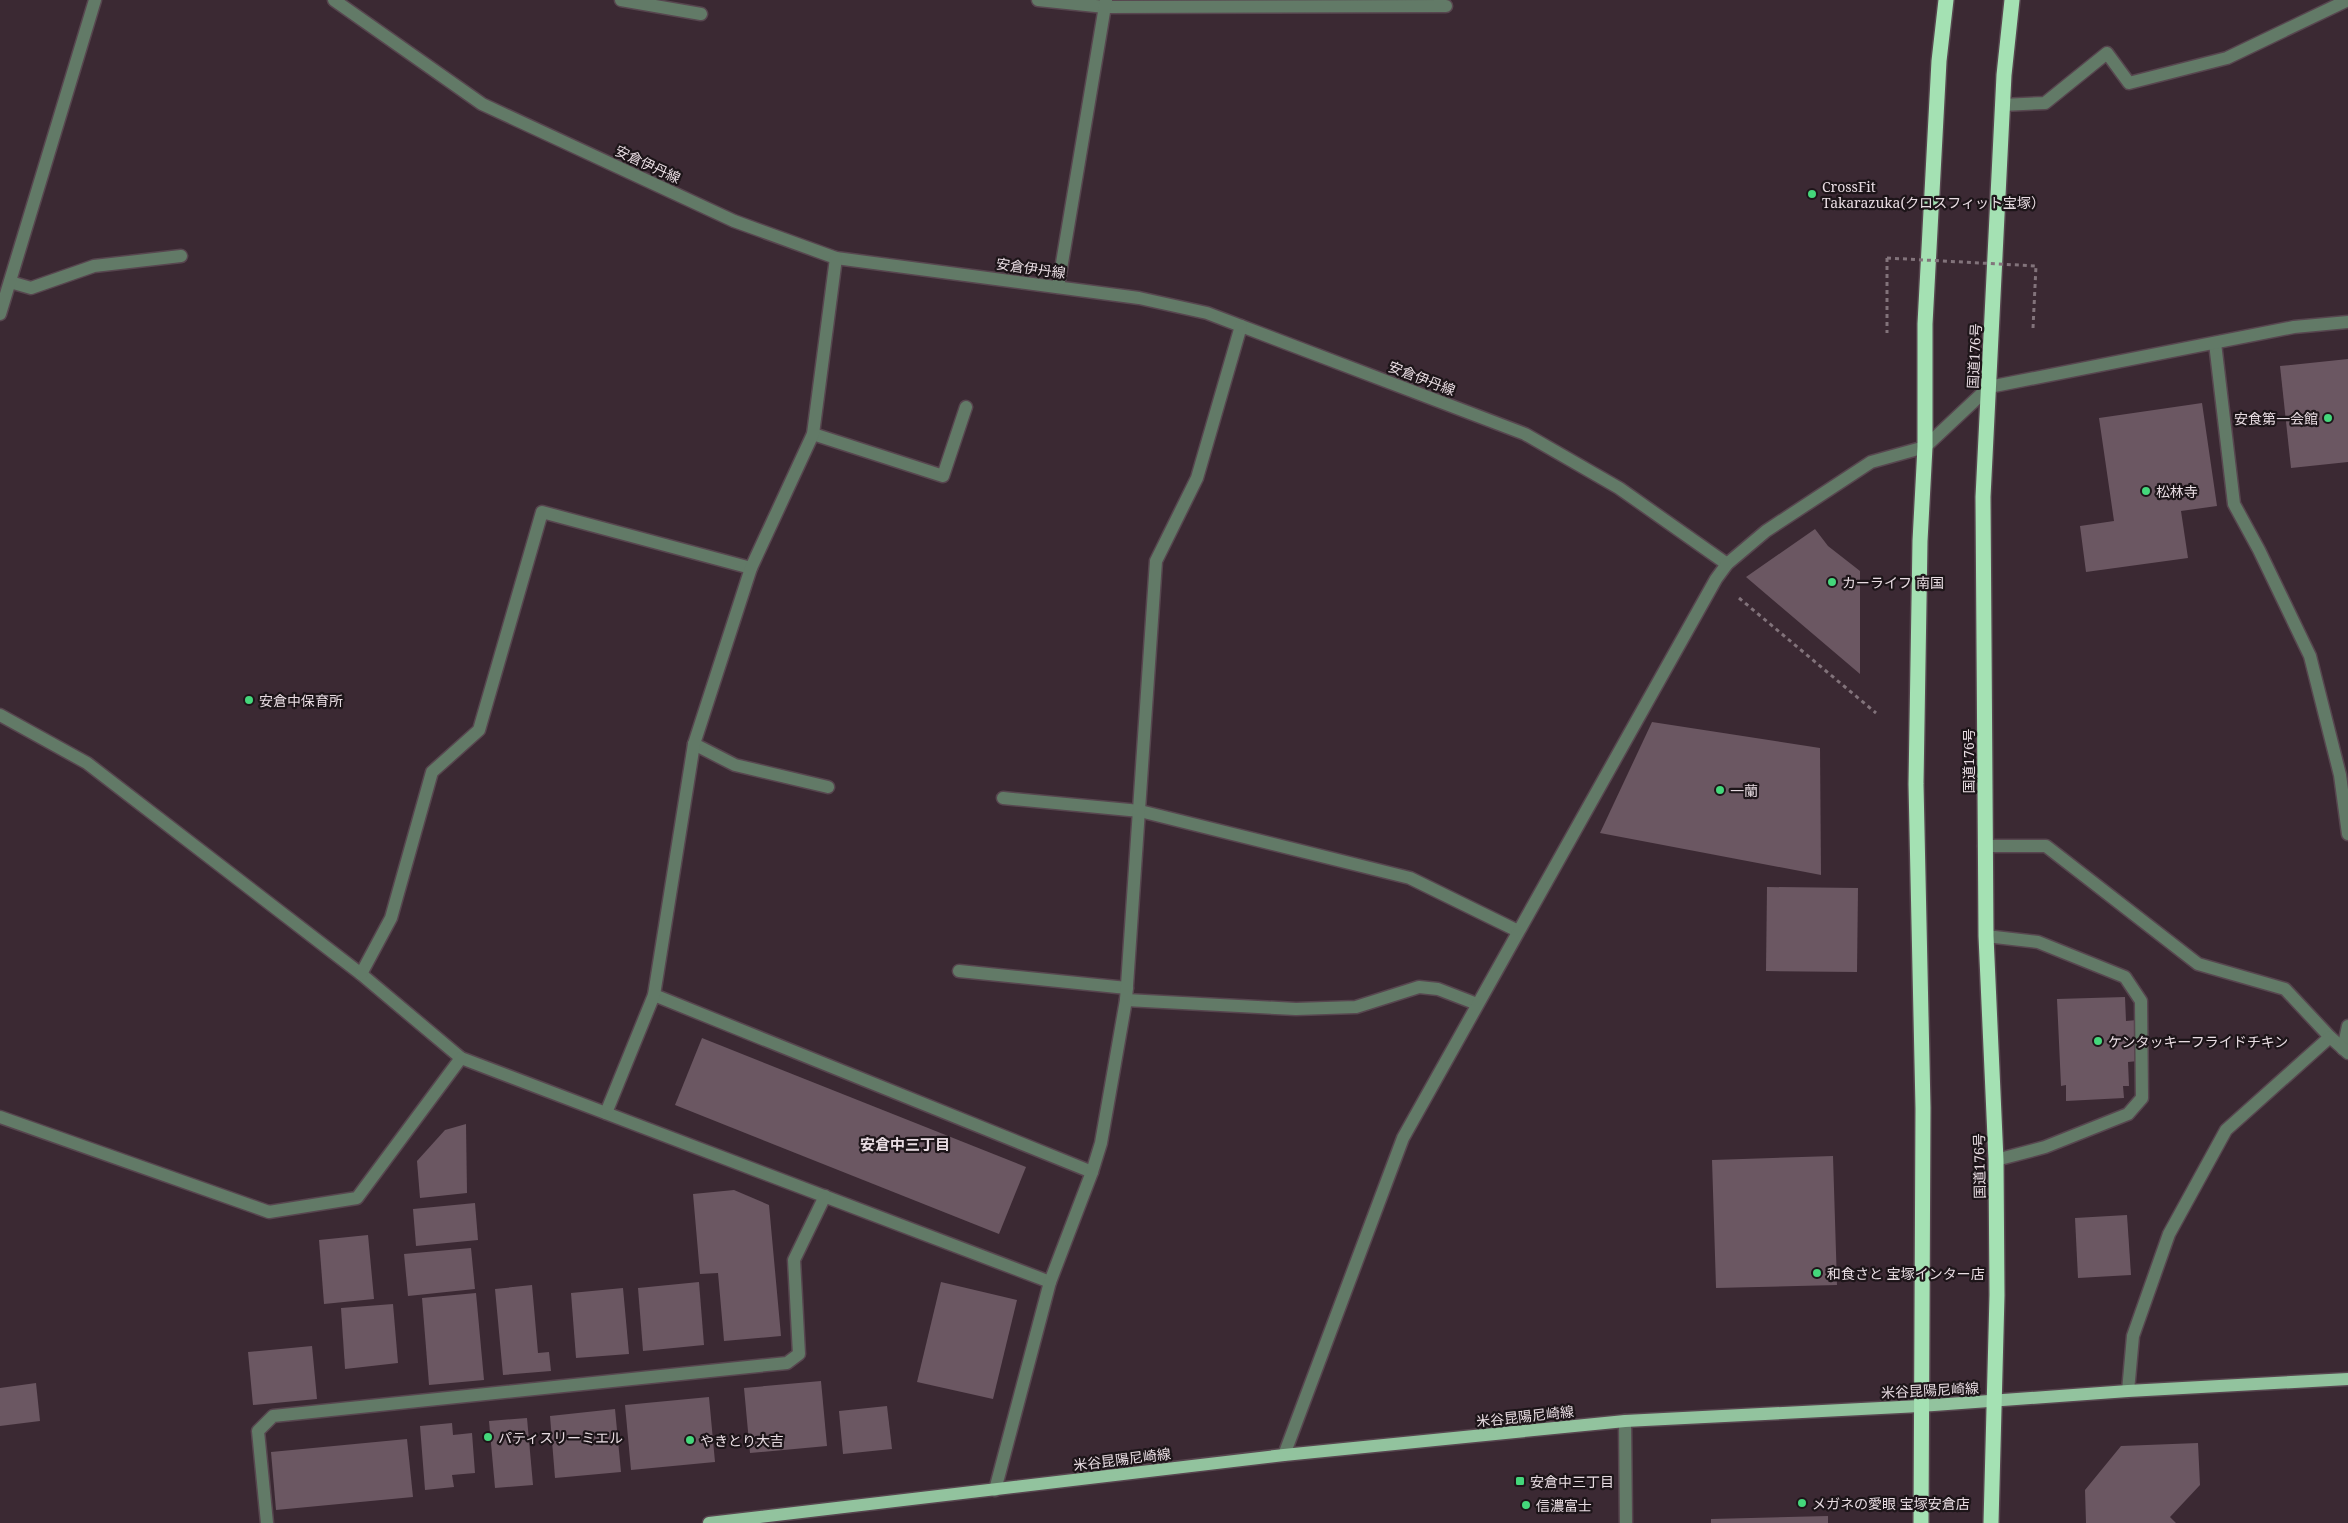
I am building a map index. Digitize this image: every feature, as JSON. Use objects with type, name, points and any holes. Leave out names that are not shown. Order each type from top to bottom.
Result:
[{"type":"highway","points":[[1921,1523],[1920,1406],[1923,1108],[1916,784],[1920,541],[1925,447],[1925,324],[1939,62],[1946,0]]},
{"type":"highway","name":"国道176号","points":[[1991,1523],[1997,1295],[1996,1160],[1984,846],[1983,497],[2002,105],[2012,0]]},
{"type":"main road","name":"米谷昆陽尼崎線","points":[[709,1523],[1284,1456],[1625,1421],[1995,1402],[2128,1391],[2348,1378]]},
{"type":"street","points":[[0,314],[95,0]]},
{"type":"street","points":[[621,0],[701,14]]},
{"type":"street","points":[[1038,0],[1105,3],[1446,6]]},
{"type":"street","points":[[2002,105],[2045,103],[2107,54],[2129,83],[2227,58],[2348,0]]},
{"type":"street","name":"安倉伊丹線","points":[[339,1],[482,104],[734,221],[836,258],[1139,298],[1207,313],[1525,434],[1619,488],[1727,564]]},
{"type":"street","points":[[1058,287],[1105,3]]},
{"type":"street","points":[[10,282],[31,288],[94,266],[181,256]]},
{"type":"street","points":[[606,1113],[654,995],[694,744],[751,568],[813,434],[836,258]]},
{"type":"street","points":[[1284,1456],[1403,1138],[1716,579],[1727,564],[1766,531],[1871,462],[1925,447],[1989,387],[2294,327],[2348,322]]},
{"type":"street","points":[[996,1490],[1050,1282],[1092,1172],[1101,1143],[1127,994],[1156,561],[1197,478],[1241,326]]},
{"type":"street","points":[[2215,343],[2234,504],[2259,550],[2310,656],[2340,775],[2348,834]]},
{"type":"street","points":[[813,434],[943,476],[966,407]]},
{"type":"street","points":[[361,974],[391,918],[432,772],[479,730],[542,512],[751,568]]},
{"type":"street","points":[[0,715],[87,763],[361,974],[461,1058],[1050,1282]]},
{"type":"street","points":[[694,744],[735,765],[828,788]]},
{"type":"street","points":[[1003,798],[1140,811],[1410,878],[1518,931]]},
{"type":"street","points":[[1984,846],[2046,846],[2198,964],[2285,989],[2330,1038],[2346,1051]]},
{"type":"street","points":[[1986,936],[2038,942],[2126,978],[2141,1001],[2142,1098],[2128,1114],[2045,1146],[1996,1160]]},
{"type":"street","points":[[959,971],[1127,994],[1306,1009],[1356,1006],[1420,987],[1438,989],[1477,1004]]},
{"type":"street","points":[[654,995],[1092,1172]]},
{"type":"street","points":[[2346,1051],[2348,1026]]},
{"type":"street","points":[[2128,1391],[2133,1336],[2169,1234],[2226,1130],[2330,1038]]},
{"type":"street","points":[[0,1117],[269,1212],[356,1198],[461,1058]]},
{"type":"street","points":[[267,1523],[258,1431],[273,1416],[787,1363],[799,1354],[794,1260],[826,1196]]},
{"type":"street","points":[[1625,1421],[1626,1523]]},
{"type":"path","points":[[1887,333],[1887,258],[2036,266],[2033,328]]},
{"type":"path","points":[[1716,579],[1876,714]]},
{"type":"building","points":[[2348,359],[2348,462],[2291,468],[2280,366]]},
{"type":"building","points":[[2202,403],[2217,506],[2181,511],[2188,558],[2086,572],[2080,526],[2114,521],[2099,418]]},
{"type":"building","points":[[1815,529],[1828,546],[1860,571],[1860,674],[1746,577]]},
{"type":"building","name":"一蘭","points":[[1652,722],[1820,748],[1821,875],[1600,833]]},
{"type":"building","points":[[1767,887],[1858,888],[1857,972],[1766,971]]},
{"type":"building","name":"ケンタッキーフライドチキン","points":[[2125,997],[2126,1021],[2137,1020],[2138,1061],[2128,1062],[2129,1086],[2123,1086],[2124,1098],[2066,1101],[2066,1085],[2061,1086],[2057,999]]},
{"type":"building","points":[[702,1038],[1026,1167],[999,1234],[675,1105]]},
{"type":"building","points":[[466,1124],[467,1193],[420,1198],[417,1161],[445,1130]]},
{"type":"building","points":[[1833,1156],[1837,1285],[1716,1288],[1712,1160]]},
{"type":"building","points":[[734,1190],[769,1205],[781,1336],[724,1341],[718,1273],[700,1274],[693,1194]]},
{"type":"building","points":[[475,1203],[478,1240],[416,1246],[413,1209]]},
{"type":"building","points":[[2127,1215],[2131,1275],[2078,1278],[2075,1218]]},
{"type":"building","points":[[368,1235],[374,1299],[324,1304],[319,1240]]},
{"type":"building","points":[[471,1248],[475,1289],[408,1296],[404,1254]]},
{"type":"building","points":[[699,1282],[704,1345],[643,1351],[638,1288]]},
{"type":"building","points":[[941,1282],[1017,1300],[993,1399],[917,1382]]},
{"type":"building","points":[[532,1285],[538,1353],[549,1352],[551,1371],[503,1375],[495,1289]]},
{"type":"building","points":[[623,1288],[629,1354],[576,1358],[571,1293]]},
{"type":"building","points":[[476,1293],[484,1380],[429,1385],[422,1298]]},
{"type":"building","points":[[393,1304],[398,1363],[345,1369],[341,1308]]},
{"type":"building","points":[[312,1346],[317,1399],[253,1405],[248,1352]]},
{"type":"building","points":[[821,1381],[827,1446],[750,1453],[744,1388]]},
{"type":"building","points":[[36,1383],[40,1421],[0,1426],[0,1388]]},
{"type":"building","points":[[709,1397],[715,1462],[631,1470],[625,1405]]},
{"type":"building","points":[[887,1406],[892,1449],[843,1454],[839,1411]]},
{"type":"building","points":[[615,1409],[621,1472],[555,1478],[550,1416]]},
{"type":"building","points":[[527,1418],[533,1485],[495,1488],[489,1421]]},
{"type":"building","points":[[452,1423],[453,1435],[472,1433],[475,1473],[452,1475],[454,1487],[425,1490],[420,1426]]},
{"type":"building","points":[[407,1439],[413,1497],[276,1510],[271,1452]]},
{"type":"building","points":[[2198,1443],[2200,1485],[2170,1517],[2176,1523],[2086,1523],[2085,1490],[2121,1446]]},
{"type":"building","points":[[1828,1516],[1828,1523],[1711,1523],[1711,1519]]},
{"type":"place","name":"CrossFit Takarazuka(クロスフィット宝塚）","points":[[1812,194]]},
{"type":"place","name":"安食第一会館","points":[[2328,418]]},
{"type":"place","name":"松林寺","points":[[2146,491]]},
{"type":"place","name":"カーライフ 南国","points":[[1832,582]]},
{"type":"place","name":"安倉中保育所","points":[[249,700]]},
{"type":"place","name":"一蘭","points":[[1720,790]]},
{"type":"place","name":"ケンタッキーフライドチキン","points":[[2098,1041]]},
{"type":"place","name":"和食さと 宝塚インター店","points":[[1817,1273]]},
{"type":"place","name":"パティスリーミエル","points":[[488,1437]]},
{"type":"place","name":"やきとり大吉","points":[[690,1440]]},
{"type":"place","name":"安倉中三丁目","points":[[1520,1481]]},
{"type":"place","name":"メガネの愛眼 宝塚安倉店","points":[[1802,1503]]},
{"type":"place","name":"信濃富士","points":[[1526,1505]]},
{"type":"district","name":"安倉中三丁目","points":[[905,1144]]}]
